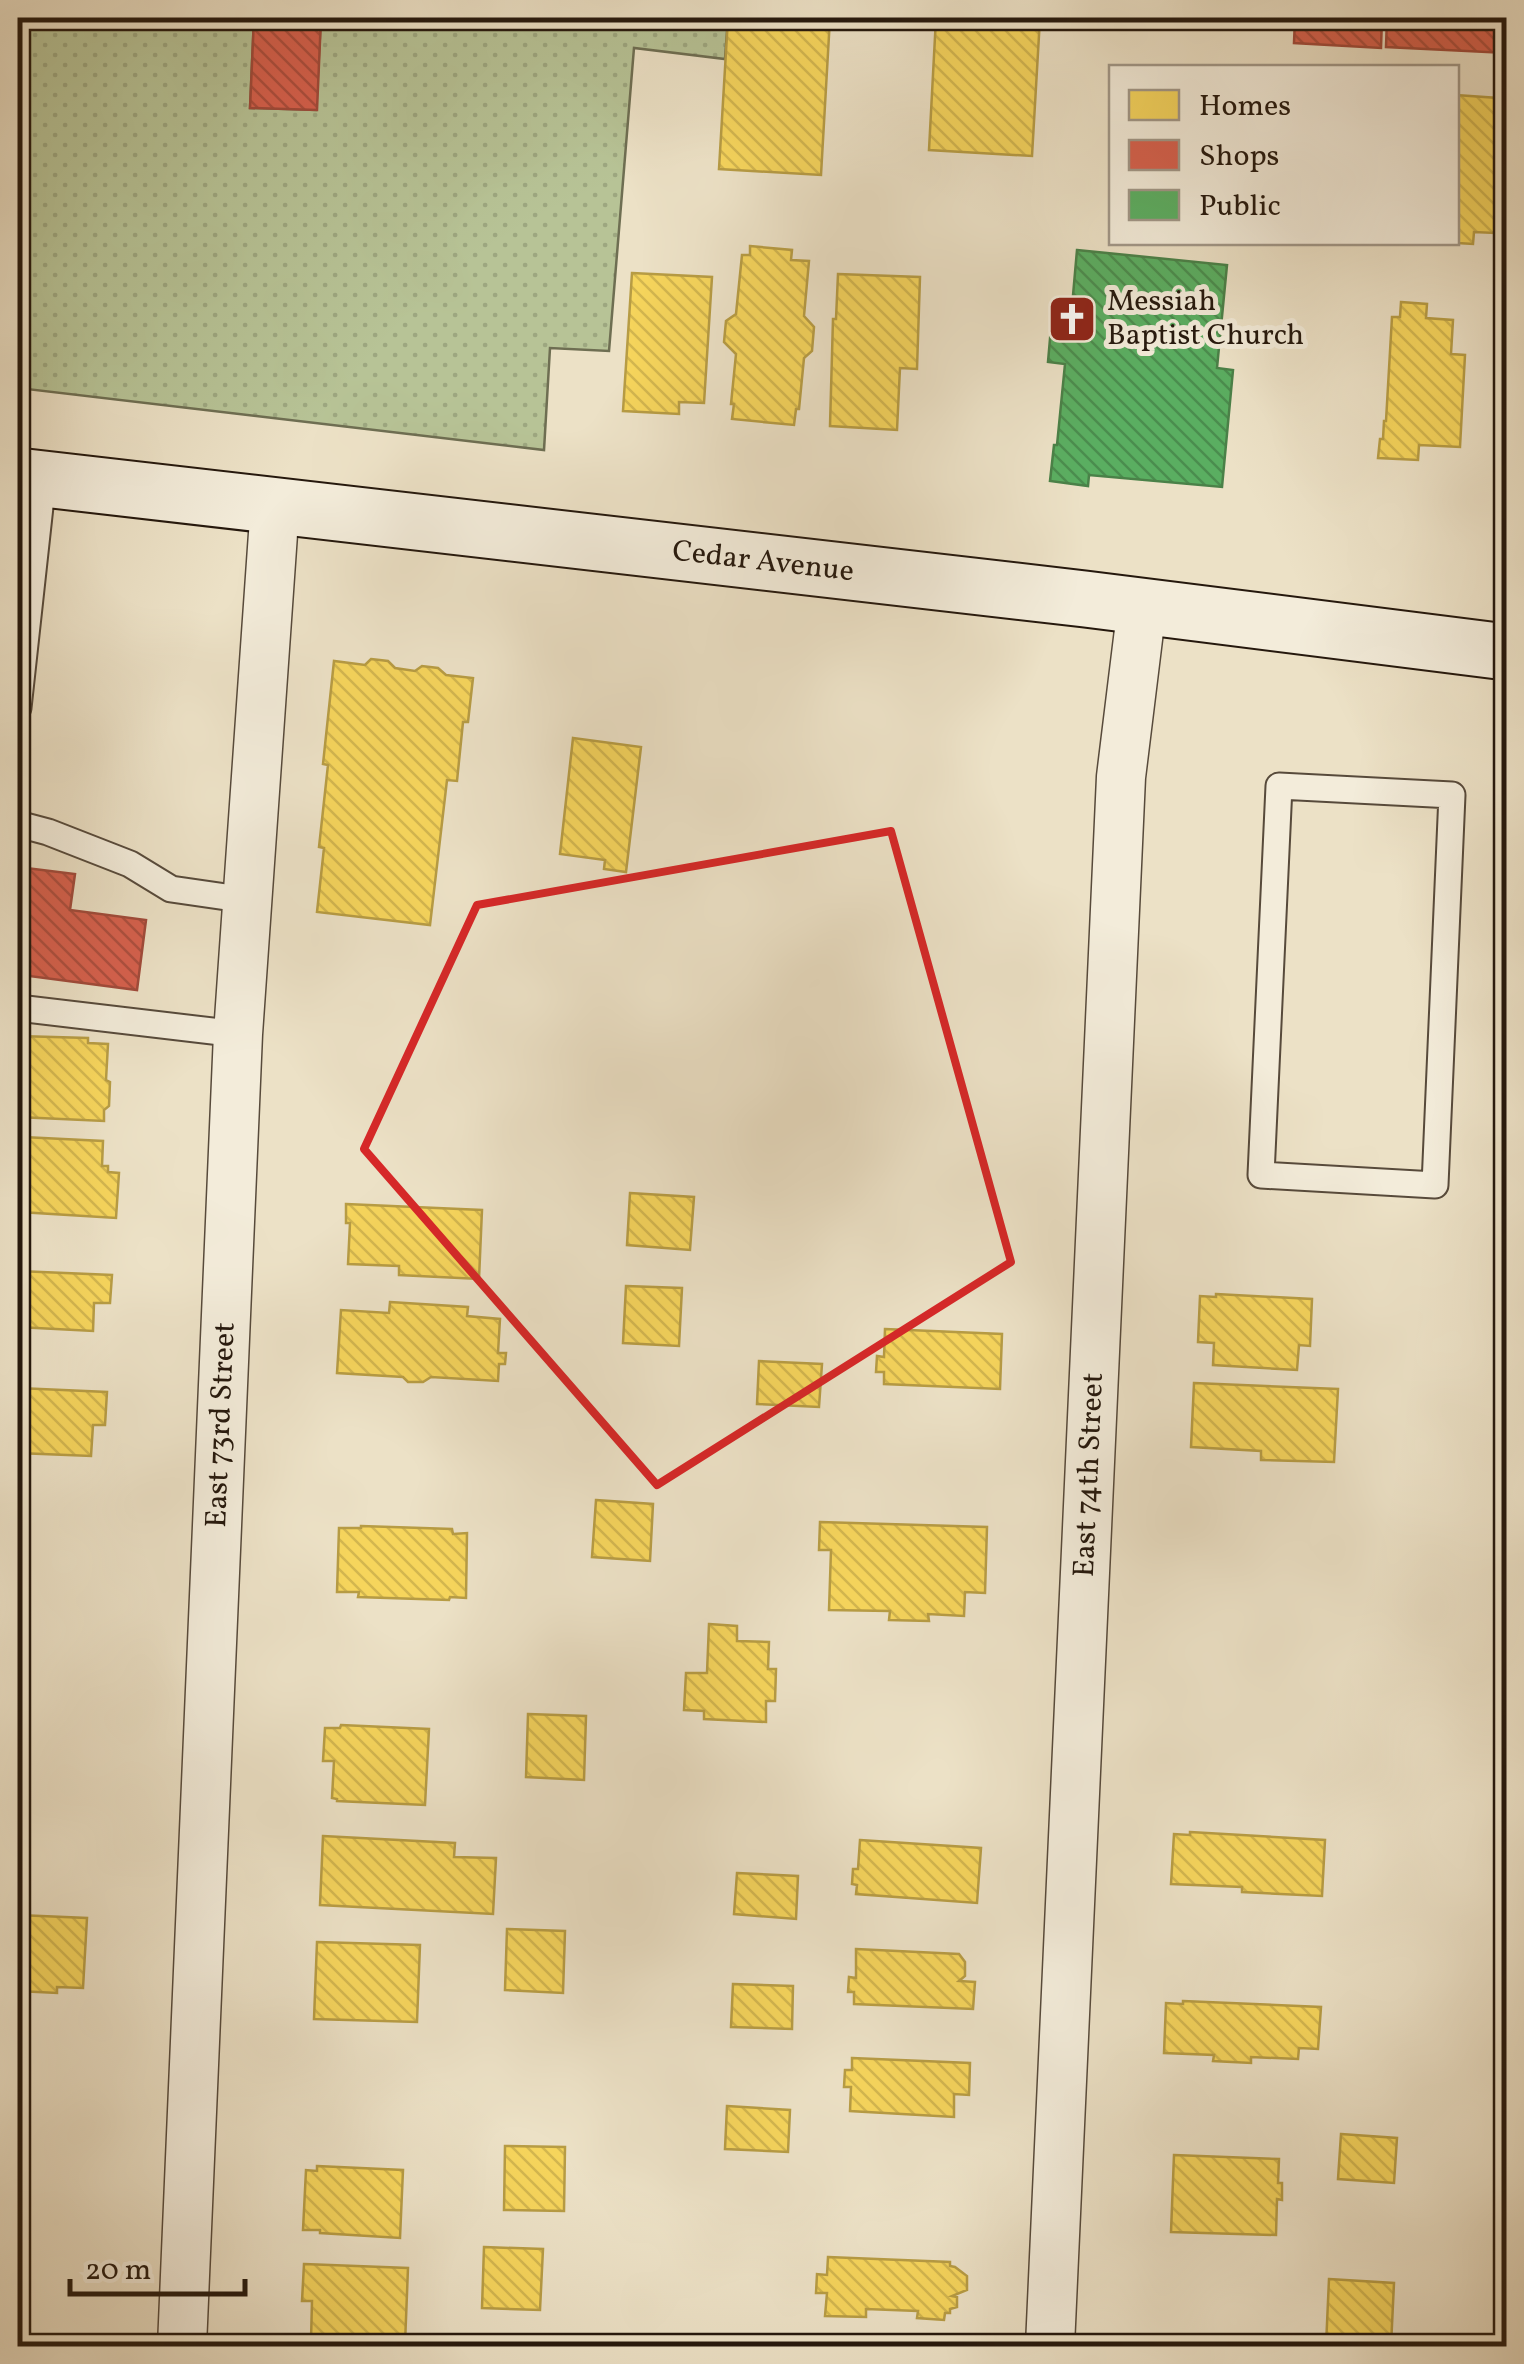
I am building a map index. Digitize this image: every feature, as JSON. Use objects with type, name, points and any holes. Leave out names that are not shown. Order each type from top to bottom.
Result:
[{"type":"street","name":"Cedar Avenue","points":[[30,477],[1506,652]]},
{"type":"street","name":"East 73rd Street","points":[[182,2346],[238,1034],[275,504]]},
{"type":"street","name":"East 74th Street","points":[[1050,2346],[1121,777],[1142,606]]},
{"type":"lane","points":[[18,708],[30,477]]},
{"type":"lane","points":[[1280,786],[1452,795],[1435,1185],[1261,1175],[1280,786]]},
{"type":"lane","points":[[18,824],[130,864],[171,889],[247,900]]},
{"type":"lane","points":[[18,1008],[238,1034]]},
{"type":"highlighted area","points":[[891,831],[1011,1262],[657,1485],[364,1149],[477,905]]},
{"type":"green space","points":[[18,18],[254,18],[250,108],[316,110],[321,18],[728,18],[725,59],[634,48],[609,351],[550,348],[544,450],[18,388]]},
{"type":"building: Homes","points":[[728,18],[830,18],[821,175],[719,169]]},
{"type":"building: Homes","points":[[936,18],[1040,18],[1032,156],[929,150]]},
{"type":"building: Homes","points":[[1459,95],[1498,98],[1498,105],[1506,106],[1506,187],[1498,186],[1495,233],[1474,232],[1473,244],[1459,243]]},
{"type":"building: Homes","points":[[750,246],[792,250],[791,260],[809,261],[804,316],[814,327],[812,351],[804,358],[794,425],[732,419],[736,354],[724,342],[726,321],[736,314],[742,255],[750,255]]},
{"type":"building: Homes","points":[[632,273],[712,277],[704,403],[679,402],[679,414],[623,411]]},
{"type":"building: Homes","points":[[838,274],[920,277],[917,369],[900,368],[897,430],[830,426]]},
{"type":"building: Homes","points":[[1401,302],[1427,304],[1426,318],[1453,320],[1451,354],[1465,355],[1460,447],[1419,445],[1418,460],[1378,458],[1386,421],[1392,317],[1400,317]]},
{"type":"building: Homes","points":[[371,659],[388,661],[395,668],[438,668],[446,675],[473,678],[468,722],[463,722],[457,781],[447,780],[430,925],[317,912],[328,765],[323,764],[334,661],[365,665]]},
{"type":"building: Homes","points":[[573,738],[641,747],[626,872],[604,869],[605,860],[560,854]]},
{"type":"building: Homes","points":[[18,1036],[88,1038],[88,1043],[108,1044],[109,1106],[104,1110],[104,1121],[18,1117]]},
{"type":"building: Homes","points":[[23,1137],[103,1141],[102,1166],[108,1166],[108,1172],[119,1173],[116,1218],[20,1212]]},
{"type":"building: Homes","points":[[630,1193],[694,1197],[690,1250],[627,1245]]},
{"type":"building: Homes","points":[[346,1204],[482,1210],[479,1279],[399,1275],[399,1266],[348,1264],[350,1223],[346,1223]]},
{"type":"building: Homes","points":[[18,1271],[112,1275],[110,1303],[94,1303],[93,1331],[18,1327]]},
{"type":"building: Homes","points":[[626,1286],[682,1288],[679,1346],[623,1343]]},
{"type":"building: Homes","points":[[1200,1296],[1312,1299],[1310,1346],[1299,1345],[1297,1370],[1213,1365],[1214,1343],[1198,1342]]},
{"type":"building: Homes","points":[[390,1302],[468,1307],[467,1316],[500,1319],[498,1353],[506,1353],[505,1364],[499,1364],[498,1381],[431,1377],[423,1382],[408,1382],[403,1377],[337,1373],[341,1310],[389,1313]]},
{"type":"building: Homes","points":[[885,1329],[1002,1334],[1000,1389],[884,1384],[884,1372],[876,1372],[877,1356],[884,1357]]},
{"type":"building: Homes","points":[[759,1361],[822,1364],[819,1407],[757,1404]]},
{"type":"building: Homes","points":[[1194,1383],[1338,1389],[1334,1462],[1261,1460],[1261,1451],[1191,1447]]},
{"type":"building: Homes","points":[[18,1388],[107,1392],[105,1425],[93,1425],[91,1456],[18,1453]]},
{"type":"building: Homes","points":[[596,1500],[653,1504],[650,1561],[592,1557]]},
{"type":"building: Homes","points":[[820,1522],[987,1527],[985,1593],[965,1592],[964,1616],[928,1614],[929,1621],[889,1620],[890,1611],[829,1610],[831,1550],[819,1550]]},
{"type":"building: Homes","points":[[339,1528],[452,1529],[453,1534],[467,1533],[466,1598],[358,1597],[359,1592],[337,1592]]},
{"type":"building: Homes","points":[[709,1624],[737,1626],[737,1641],[769,1642],[768,1669],[776,1669],[775,1701],[766,1701],[766,1722],[704,1719],[704,1711],[684,1710],[686,1673],[707,1673]]},
{"type":"building: Homes","points":[[528,1714],[586,1716],[584,1780],[526,1777]]},
{"type":"building: Homes","points":[[341,1725],[429,1729],[425,1805],[332,1798],[334,1761],[323,1761],[325,1728]]},
{"type":"building: Homes","points":[[1174,1834],[1325,1840],[1322,1896],[1171,1884]]},
{"type":"building: Homes","points":[[323,1836],[455,1843],[454,1857],[496,1858],[493,1914],[320,1905]]},
{"type":"building: Homes","points":[[860,1840],[981,1848],[977,1903],[856,1894],[853,1869],[858,1869]]},
{"type":"building: Homes","points":[[737,1873],[798,1876],[796,1919],[734,1914]]},
{"type":"building: Homes","points":[[18,1915],[87,1918],[83,1988],[57,1987],[57,1993],[18,1991]]},
{"type":"building: Homes","points":[[507,1929],[565,1931],[563,1993],[505,1990]]},
{"type":"building: Homes","points":[[317,1942],[420,1945],[417,2022],[314,2019]]},
{"type":"building: Homes","points":[[856,1949],[959,1954],[965,1962],[965,1976],[959,1981],[975,1982],[973,2009],[854,2004],[854,1992],[848,1992],[849,1977],[856,1978]]},
{"type":"building: Homes","points":[[733,1984],[793,1986],[792,2029],[731,2027]]},
{"type":"building: Homes","points":[[1166,2003],[1321,2007],[1318,2049],[1299,2048],[1298,2059],[1251,2057],[1251,2063],[1213,2061],[1214,2055],[1164,2053]]},
{"type":"building: Homes","points":[[852,2058],[970,2063],[969,2095],[954,2094],[954,2117],[850,2111],[851,2087],[844,2087],[845,2070],[852,2070]]},
{"type":"building: Homes","points":[[727,2106],[790,2110],[788,2152],[725,2149]]},
{"type":"building: Homes","points":[[1341,2134],[1397,2138],[1394,2183],[1338,2179]]},
{"type":"building: Homes","points":[[505,2146],[565,2147],[564,2211],[504,2210]]},
{"type":"building: Homes","points":[[1174,2155],[1279,2159],[1282,2200],[1277,2199],[1276,2235],[1171,2232]]},
{"type":"building: Homes","points":[[317,2166],[403,2170],[400,2238],[303,2230],[306,2170],[317,2171]]},
{"type":"building: Homes","points":[[484,2247],[543,2249],[540,2310],[482,2308]]},
{"type":"building: Homes","points":[[828,2257],[950,2262],[950,2266],[967,2276],[967,2290],[952,2296],[957,2297],[957,2307],[945,2313],[944,2320],[917,2318],[918,2311],[866,2309],[866,2317],[825,2316],[827,2293],[816,2293],[817,2274],[827,2275]]},
{"type":"building: Homes","points":[[304,2264],[408,2268],[405,2344],[311,2340],[312,2301],[302,2301]]},
{"type":"building: Homes","points":[[1329,2279],[1394,2283],[1391,2346],[1326,2346]]},
{"type":"building: Homes","points":[[818,2335],[948,2342],[948,2346],[817,2346]]},
{"type":"building: Homes","points":[[654,2338],[714,2342],[714,2346],[654,2346]]},
{"type":"building: Homes","points":[[18,2339],[55,2341],[55,2346],[18,2346]]},
{"type":"building: Shops","points":[[254,18],[321,18],[317,110],[250,108]]},
{"type":"building: Shops","points":[[1295,18],[1382,18],[1381,48],[1294,43]]},
{"type":"building: Shops","points":[[1387,18],[1506,18],[1506,53],[1386,47]]},
{"type":"building: Shops","points":[[18,867],[75,874],[70,910],[146,920],[137,990],[29,976],[30,967],[18,966]]},
{"type":"building: Public","points":[[1077,250],[1227,265],[1217,368],[1233,370],[1222,487],[1089,475],[1088,486],[1050,481],[1065,364],[1048,362],[1052,316],[1071,318]]},
{"type":"place","name":"Messiah Baptist Church","points":[[1072,319]]}]
